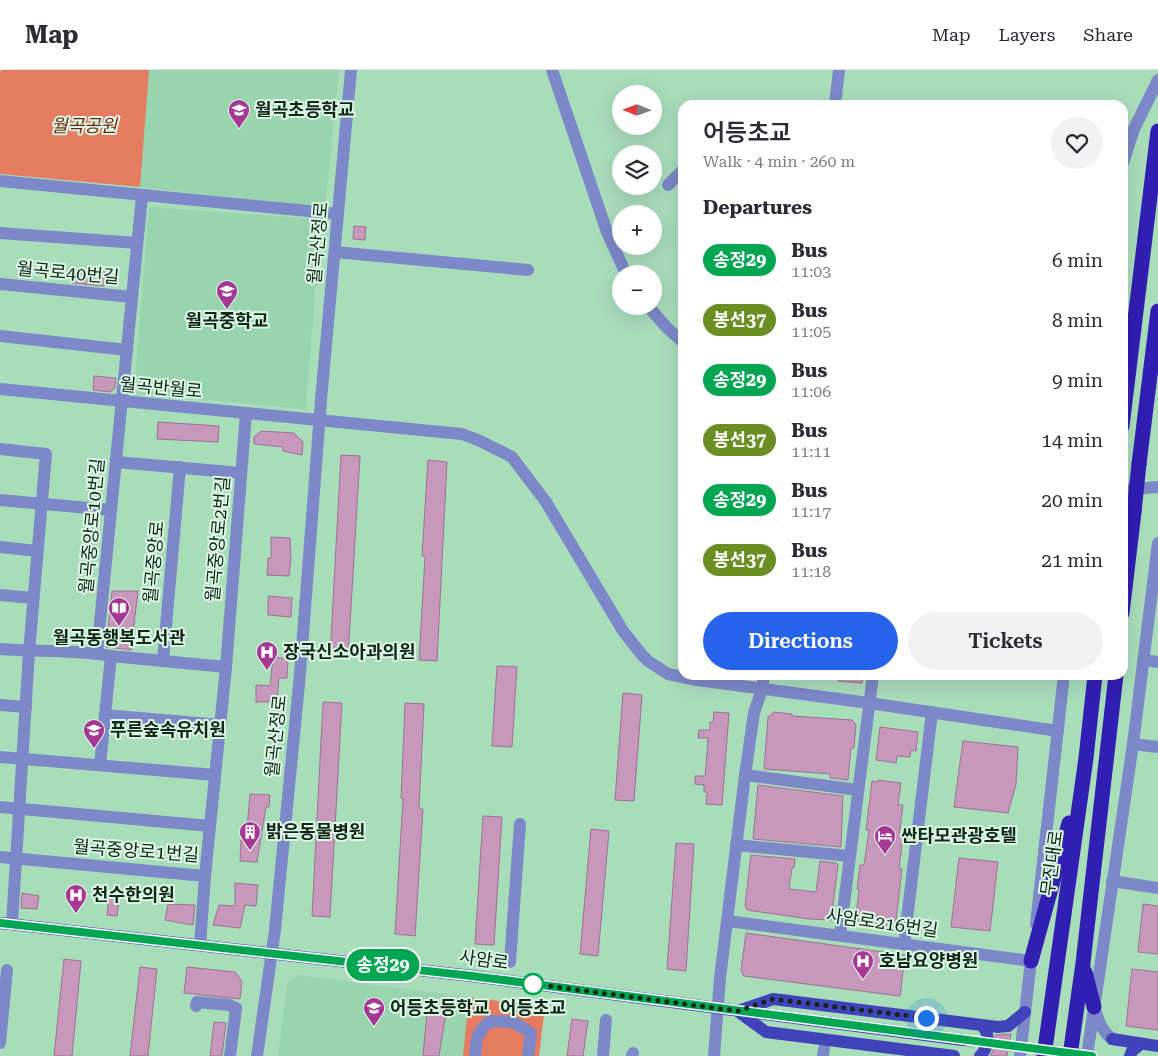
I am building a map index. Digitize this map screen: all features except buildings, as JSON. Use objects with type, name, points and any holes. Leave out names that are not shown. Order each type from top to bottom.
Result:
[{"type":"highway","points":[[1128,377],[1158,131]]},
{"type":"highway","points":[[1128,562],[1158,311]]},
{"type":"highway","name":"무진대로","points":[[1044,1056],[1086,758],[1094,680]]},
{"type":"highway","points":[[1070,1056],[1083,963],[1115,680]]},
{"type":"highway","points":[[1031,962],[1086,758]]},
{"type":"highway","points":[[1083,963],[1094,1007]]},
{"type":"main road","name":"사암로","points":[[6,924],[200,944],[472,976],[963,1040]]},
{"type":"main road","points":[[738,1011],[773,999],[998,1027],[1008,1026],[1025,1012]]},
{"type":"main road","points":[[738,1011],[766,1032],[954,1056]]},
{"type":"main road","points":[[980,1056],[988,1043],[988,1032],[983,1026]]},
{"type":"main road","points":[[1112,1039],[1158,1046]]},
{"type":"main road","points":[[1130,1056],[1132,1051],[1141,1044]]},
{"type":"street","name":"월곡산정로","points":[[257,1056],[275,930],[300,674],[320,419],[352,70]]},
{"type":"street","points":[[552,70],[607,232],[622,265]]},
{"type":"street","points":[[836,100],[839,70]]},
{"type":"street","points":[[1128,148],[1134,129],[1158,80]]},
{"type":"street","points":[[668,185],[678,175]]},
{"type":"street","points":[[0,181],[338,214]]},
{"type":"street","name":"월곡중앙로10번길","points":[[98,654],[142,196]]},
{"type":"street","points":[[0,233],[137,243]]},
{"type":"street","points":[[335,252],[528,270]]},
{"type":"street","name":"월곡로40번길","points":[[0,284],[132,296]]},
{"type":"street","points":[[655,315],[666,328],[678,338]]},
{"type":"street","points":[[0,336],[127,350]]},
{"type":"street","name":"월곡반월로","points":[[0,390],[320,419]]},
{"type":"street","name":"월곡중앙로2번길","points":[[226,667],[246,412]]},
{"type":"street","points":[[320,419],[462,434],[512,457],[546,502],[623,631],[648,661],[660,669],[678,676]]},
{"type":"street","points":[[0,449],[46,454],[33,598],[16,858],[6,924]]},
{"type":"street","points":[[116,462],[241,473]]},
{"type":"street","name":"월곡중앙로","points":[[163,660],[180,468]]},
{"type":"street","points":[[1128,490],[1158,487]]},
{"type":"street","points":[[0,500],[111,510]]},
{"type":"street","points":[[1088,1056],[1133,744],[1158,543]]},
{"type":"street","points":[[0,547],[37,551]]},
{"type":"street","points":[[0,595],[33,598]]},
{"type":"street","points":[[0,649],[29,652],[98,654],[226,667]]},
{"type":"street","points":[[100,765],[111,656]]},
{"type":"street","points":[[1144,660],[1158,662]]},
{"type":"street","name":"월곡중앙로1번길","points":[[0,856],[205,876],[226,667]]},
{"type":"street","points":[[705,680],[1058,731]]},
{"type":"street","points":[[714,1056],[720,978],[745,775],[754,713],[763,680]]},
{"type":"street","points":[[840,935],[872,680]]},
{"type":"street","name":"무진대로","points":[[1020,1056],[1063,680]]},
{"type":"street","points":[[0,705],[26,707]]},
{"type":"street","points":[[904,944],[932,712]]},
{"type":"street","points":[[105,715],[220,725]]},
{"type":"street","points":[[1133,744],[1158,748]]},
{"type":"street","points":[[0,757],[215,775]]},
{"type":"street","points":[[745,775],[858,790]]},
{"type":"street","name":"월곡중앙로1번길","points":[[0,807],[210,826]]},
{"type":"street","points":[[510,962],[520,824]]},
{"type":"street","points":[[736,845],[850,856]]},
{"type":"street","points":[[200,944],[205,876]]},
{"type":"street","points":[[1112,882],[1158,888]]},
{"type":"street","name":"사암로216번길","points":[[728,921],[1031,962]]},
{"type":"street","points":[[0,1043],[7,970]]},
{"type":"street","points":[[196,1006],[196,1002],[229,1005],[236,1008],[230,1056]]},
{"type":"street","points":[[1094,1007],[1101,1027],[1106,1035],[1112,1039]]},
{"type":"street","points":[[603,1056],[606,1020]]},
{"type":"street","points":[[475,1056],[480,1030],[490,1022],[497,1021],[512,1022],[523,1027],[531,1034],[528,1056]]},
{"type":"shaded area","name":"월곡초등학교","points":[[149,70],[339,70],[326,198],[323,208],[140,187]]},
{"type":"shaded area","name":"월곡중학교","points":[[149,207],[315,219],[320,227],[306,409],[134,393]]},
{"type":"shaded area","name":"어등초등학교","points":[[298,975],[469,997],[463,1056],[278,1056],[287,983]]},
{"type":"green space","name":"월곡공원","points":[[2,70],[149,70],[140,187],[0,174],[0,72]]},
{"type":"green space","points":[[469,997],[545,1007],[539,1056],[463,1056]]},
{"type":"tunnel","points":[[963,1040],[1092,1056]]},
{"type":"bus line","name":"송정29","points":[[0,923],[472,976],[1092,1056]]},
{"type":"place","name":"월곡초등학교","points":[[239,129]]},
{"type":"place","name":"월곡중학교","points":[[227,310]]},
{"type":"place","name":"월곡동행복도서관","points":[[119,627]]},
{"type":"place","name":"장국신소아과의원","points":[[267,671]]},
{"type":"place","name":"푸른숲속유치원","points":[[94,749]]},
{"type":"place","name":"밝은동물병원","points":[[250,851]]},
{"type":"place","name":"싼타모관광호텔","points":[[885,855]]},
{"type":"place","name":"천수한의원","points":[[76,914]]},
{"type":"place","name":"호남요양병원","points":[[863,980]]},
{"type":"place","name":"어등초교","points":[[533,984]]},
{"type":"place","name":"어등초등학교","points":[[374,1027]]},
{"type":"route","points":[[533,984],[738,1011],[773,999],[926,1018]]}]
